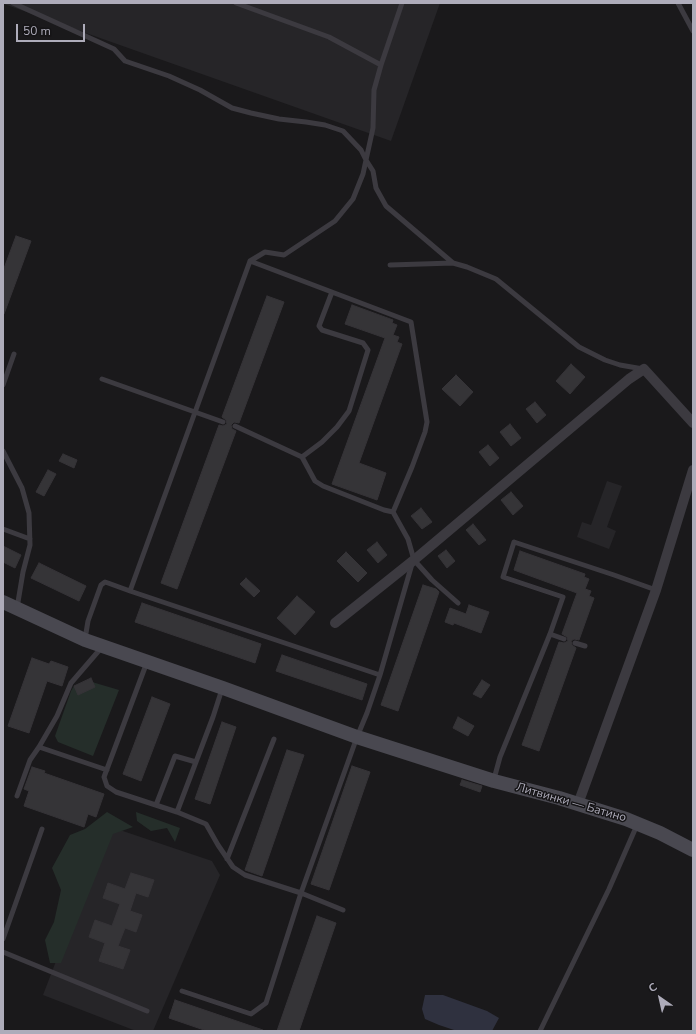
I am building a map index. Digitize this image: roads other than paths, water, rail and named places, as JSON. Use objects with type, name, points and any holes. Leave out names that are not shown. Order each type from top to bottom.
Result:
[{"type":"street","points":[[335,623],[414,560],[629,379],[644,369],[693,423]]},
{"type":"street","points":[[578,804],[656,590],[693,470]]},
{"type":"street","name":"Литвинки — Батино","points":[[3,602],[85,640],[356,737],[493,781],[614,815],[666,836],[693,850]]},
{"type":"lane","points":[[13,3],[114,49],[125,60],[169,76],[200,90],[232,108],[279,119],[324,125],[343,132],[361,150],[373,170],[376,188],[386,206],[453,263]]},
{"type":"lane","points":[[236,3],[329,37],[381,65]]},
{"type":"lane","points":[[130,591],[250,261],[265,252],[284,255],[336,221],[353,199],[363,174],[373,128],[374,90],[402,3]]},
{"type":"lane","points":[[678,3],[693,31]]},
{"type":"lane","points":[[250,261],[411,322],[427,422],[425,432],[412,467],[393,512]]},
{"type":"lane","points":[[390,265],[453,263],[467,267],[496,279],[579,347],[620,366],[644,369]]},
{"type":"lane","points":[[302,457],[322,442],[337,427],[349,411],[368,350],[363,343],[322,330],[319,326],[332,292]]},
{"type":"lane","points":[[3,385],[14,354]]},
{"type":"lane","points":[[102,379],[224,422]]},
{"type":"lane","points":[[235,426],[302,457],[315,481],[322,486],[384,510],[393,512],[408,539],[414,560],[432,580],[458,603]]},
{"type":"lane","points":[[3,451],[22,488],[29,513],[30,545],[23,572],[17,608]]},
{"type":"lane","points":[[3,529],[30,539]]},
{"type":"lane","points":[[493,781],[500,757],[550,634],[563,597],[503,577],[514,542],[656,590]]},
{"type":"lane","points":[[182,991],[251,1014],[266,1003],[300,893],[380,675],[414,560]]},
{"type":"lane","points":[[85,640],[88,621],[102,585],[105,582],[380,675]]},
{"type":"lane","points":[[550,634],[564,639]]},
{"type":"lane","points":[[575,643],[585,646]]},
{"type":"lane","points":[[17,796],[30,760],[57,716],[70,683],[103,646]]},
{"type":"lane","points":[[147,662],[106,770],[104,777],[107,786],[116,792],[177,812],[206,824],[233,867],[245,875],[300,893],[343,910]]},
{"type":"lane","points":[[177,812],[213,717],[222,688]]},
{"type":"lane","points":[[227,858],[274,739]]},
{"type":"lane","points":[[39,747],[106,770]]},
{"type":"lane","points":[[156,805],[175,756],[196,762]]},
{"type":"lane","points":[[540,1031],[609,889],[638,824]]},
{"type":"lane","points":[[3,939],[42,829]]},
{"type":"lane","points":[[3,952],[147,1011]]},
{"type":"water","points":[[425,995],[443,995],[487,1011],[499,1018],[492,1031],[457,1031],[425,1019],[422,1009]]}]
